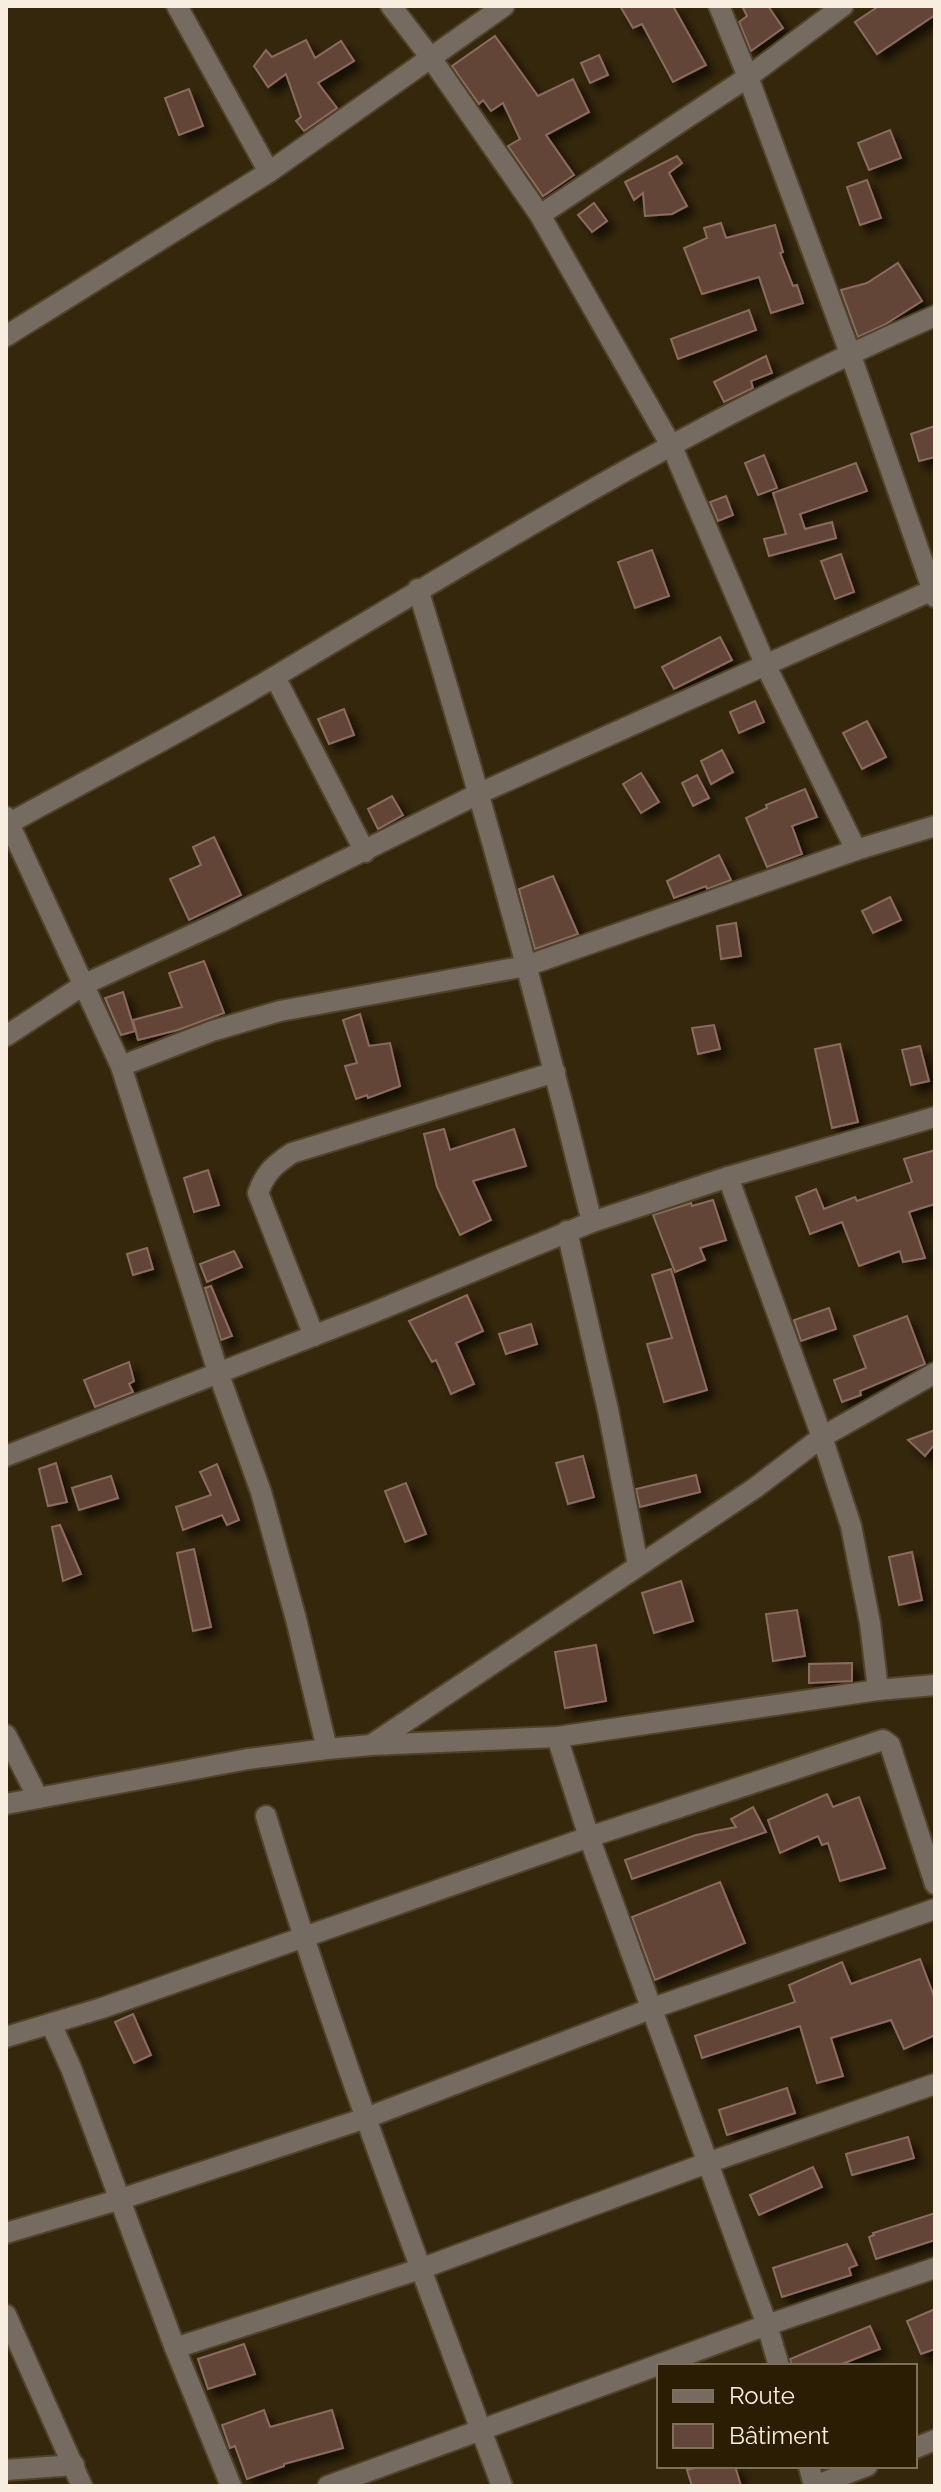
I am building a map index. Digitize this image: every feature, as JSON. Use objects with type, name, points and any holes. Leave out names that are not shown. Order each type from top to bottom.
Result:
[{"type":"street","points":[[177,6],[269,172]]},
{"type":"street","points":[[391,6],[540,215],[672,447],[766,666],[856,850]]},
{"type":"street","points":[[7,334],[269,172],[504,6]]},
{"type":"street","points":[[6,1036],[85,984],[365,852],[480,793],[934,592],[850,353],[719,6]]},
{"type":"street","points":[[540,215],[748,77],[843,6]]},
{"type":"street","points":[[327,1749],[261,1492],[218,1372],[121,1066],[7,822],[275,677],[418,589],[672,447],[850,353],[935,316]]},
{"type":"street","points":[[418,589],[480,793],[592,1222]]},
{"type":"street","points":[[275,677],[365,852]]},
{"type":"street","points":[[121,1066],[212,1031],[280,1011],[526,966],[856,850],[935,826]]},
{"type":"street","points":[[314,1336],[258,1193],[265,1175],[275,1164],[292,1153],[555,1072]]},
{"type":"street","points":[[6,1456],[314,1336],[567,1231],[728,1177],[935,1117]]},
{"type":"street","points":[[728,1177],[851,1526],[870,1623],[878,1690]]},
{"type":"street","points":[[567,1231],[608,1410],[638,1565]]},
{"type":"street","points":[[371,1745],[755,1488],[822,1437],[935,1373]]},
{"type":"street","points":[[6,1804],[248,1759],[371,1745],[557,1737],[878,1690],[935,1685]]},
{"type":"street","points":[[6,1735],[38,1798]]},
{"type":"street","points":[[557,1737],[589,1837],[767,2325],[778,2364]]},
{"type":"street","points":[[6,2037],[303,1938],[589,1837],[883,1740],[890,1745],[935,1884]]},
{"type":"street","points":[[266,1816],[303,1938],[366,2118],[502,2486]]},
{"type":"street","points":[[6,2233],[121,2199],[366,2118],[653,2008],[935,1909]]},
{"type":"street","points":[[51,2024],[71,2068],[175,2348],[231,2486]]},
{"type":"street","points":[[175,2348],[420,2269],[707,2163],[935,2084]]},
{"type":"street","points":[[659,2364],[935,2268]]},
{"type":"street","points":[[6,2315],[82,2486]]},
{"type":"street","points":[[328,2486],[657,2365]]},
{"type":"street","points":[[6,2470],[74,2465]]},
{"type":"street","points":[[814,2486],[862,2468]]},
{"type":"building","points":[[620,6],[673,6],[706,65],[673,82],[642,24],[633,28]]},
{"type":"building","points":[[742,6],[768,6],[783,28],[751,51],[739,22],[747,16]]},
{"type":"building","points":[[879,6],[935,6],[935,15],[877,54],[855,22]]},
{"type":"building","points":[[495,36],[538,96],[573,79],[589,112],[546,135],[574,175],[543,196],[508,146],[520,139],[503,103],[491,111],[483,100],[479,104],[452,66]]},
{"type":"building","points":[[306,40],[315,58],[341,41],[354,61],[318,83],[337,108],[304,131],[296,121],[301,117],[286,74],[268,87],[254,66],[266,50],[272,57]]},
{"type":"building","points":[[599,55],[608,75],[590,83],[581,63]]},
{"type":"building","points":[[189,89],[203,126],[179,135],[165,98]]},
{"type":"building","points":[[890,130],[901,158],[869,170],[858,143]]},
{"type":"building","points":[[677,156],[682,163],[669,173],[687,206],[672,214],[645,216],[643,193],[634,200],[625,182]]},
{"type":"building","points":[[867,180],[881,218],[860,225],[847,187]]},
{"type":"building","points":[[594,203],[607,221],[592,232],[578,215]]},
{"type":"building","points":[[721,223],[726,238],[775,225],[783,252],[780,253],[803,303],[771,313],[759,277],[702,294],[684,248],[707,238],[704,228]]},
{"type":"building","points":[[898,263],[922,301],[858,337],[841,290],[867,283]]},
{"type":"building","points":[[749,310],[756,330],[678,359],[671,339]]},
{"type":"building","points":[[766,356],[772,373],[751,381],[753,388],[724,402],[714,382]]},
{"type":"building","points":[[935,426],[935,457],[919,461],[911,434]]},
{"type":"building","points":[[764,455],[777,488],[758,495],[745,463]]},
{"type":"building","points":[[856,463],[867,491],[800,514],[805,529],[832,522],[836,538],[769,556],[764,539],[786,534],[773,493]]},
{"type":"building","points":[[726,496],[733,515],[718,521],[710,502]]},
{"type":"building","points":[[652,550],[669,596],[635,608],[618,562]]},
{"type":"building","points":[[841,554],[854,592],[835,599],[821,561]]},
{"type":"building","points":[[720,637],[732,660],[674,689],[662,667]]},
{"type":"building","points":[[755,701],[764,722],[739,733],[730,712]]},
{"type":"building","points":[[344,709],[354,735],[329,744],[318,719]]},
{"type":"building","points":[[867,721],[886,757],[862,769],[843,733]]},
{"type":"building","points":[[722,750],[733,772],[711,784],[701,761]]},
{"type":"building","points":[[641,773],[659,802],[641,813],[623,784]]},
{"type":"building","points":[[697,775],[709,798],[693,806],[682,783]]},
{"type":"building","points":[[805,789],[817,817],[792,826],[802,854],[767,867],[746,818],[767,808],[766,805]]},
{"type":"building","points":[[392,796],[403,815],[378,829],[368,809]]},
{"type":"building","points":[[214,837],[241,895],[189,920],[170,879],[201,865],[193,847]]},
{"type":"building","points":[[719,855],[731,880],[674,898],[667,881]]},
{"type":"building","points":[[553,876],[578,934],[535,949],[519,889]]},
{"type":"building","points":[[890,897],[901,920],[873,933],[862,911]]},
{"type":"building","points":[[736,923],[741,956],[721,959],[717,926]]},
{"type":"building","points":[[204,961],[224,1013],[178,1030],[138,1040],[133,1020],[182,1007],[169,973]]},
{"type":"building","points":[[123,992],[135,1031],[121,1035],[105,998]]},
{"type":"building","points":[[360,1014],[369,1046],[390,1043],[400,1086],[368,1098],[367,1095],[356,1099],[345,1066],[357,1063],[343,1020]]},
{"type":"building","points":[[714,1025],[720,1049],[698,1054],[692,1028]]},
{"type":"building","points":[[840,1044],[858,1122],[832,1128],[815,1049]]},
{"type":"building","points":[[920,1046],[929,1081],[911,1085],[902,1050]]},
{"type":"building","points":[[444,1129],[450,1150],[514,1129],[526,1166],[473,1181],[491,1220],[460,1235],[437,1187],[424,1134]]},
{"type":"building","points":[[935,1150],[935,1204],[909,1212],[925,1258],[903,1262],[900,1251],[859,1266],[842,1222],[810,1234],[796,1197],[816,1189],[824,1209],[855,1197],[857,1201],[912,1182],[904,1159]]},
{"type":"building","points":[[208,1170],[219,1205],[194,1212],[184,1178]]},
{"type":"building","points":[[713,1200],[726,1240],[700,1248],[705,1260],[675,1272],[653,1215],[691,1203],[692,1206]]},
{"type":"building","points":[[147,1248],[153,1269],[133,1275],[127,1254]]},
{"type":"building","points":[[234,1251],[242,1267],[207,1282],[200,1264]]},
{"type":"building","points":[[671,1269],[707,1390],[664,1402],[647,1344],[672,1338],[652,1275]]},
{"type":"building","points":[[211,1286],[232,1336],[221,1340],[205,1288]]},
{"type":"building","points":[[467,1295],[483,1331],[456,1343],[474,1384],[451,1394],[436,1360],[432,1362],[409,1321]]},
{"type":"building","points":[[829,1308],[836,1329],[801,1341],[794,1320]]},
{"type":"building","points":[[907,1316],[925,1364],[860,1391],[861,1395],[842,1402],[834,1380],[866,1368],[854,1336]]},
{"type":"building","points":[[531,1324],[537,1344],[506,1354],[499,1334]]},
{"type":"building","points":[[129,1362],[134,1381],[129,1384],[133,1392],[95,1407],[84,1380]]},
{"type":"building","points":[[935,1430],[935,1444],[925,1456],[908,1440]]},
{"type":"building","points":[[583,1456],[594,1497],[568,1504],[556,1463]]},
{"type":"building","points":[[56,1463],[67,1502],[48,1506],[39,1469]]},
{"type":"building","points":[[217,1464],[239,1520],[227,1525],[222,1515],[183,1530],[176,1507],[211,1495],[200,1472]]},
{"type":"building","points":[[696,1475],[700,1492],[640,1507],[636,1489]]},
{"type":"building","points":[[111,1476],[118,1498],[79,1510],[72,1488]]},
{"type":"building","points":[[406,1483],[426,1534],[405,1542],[385,1491]]},
{"type":"building","points":[[60,1525],[81,1574],[63,1581],[52,1527]]},
{"type":"building","points":[[194,1549],[211,1627],[193,1631],[177,1553]]},
{"type":"building","points":[[912,1552],[922,1600],[899,1605],[889,1557]]},
{"type":"building","points":[[681,1581],[693,1621],[654,1633],[642,1593]]},
{"type":"building","points":[[797,1610],[805,1656],[773,1661],[766,1614]]},
{"type":"building","points":[[596,1645],[606,1701],[565,1708],[555,1652]]},
{"type":"building","points":[[852,1663],[852,1681],[809,1683],[809,1664]]},
{"type":"building","points":[[827,1794],[833,1807],[859,1797],[885,1868],[840,1881],[828,1843],[822,1845],[818,1836],[780,1853],[768,1820]]},
{"type":"building","points":[[753,1807],[766,1832],[632,1879],[625,1860],[696,1835],[736,1827],[731,1819]]},
{"type":"building","points":[[720,1882],[745,1943],[655,1980],[632,1917]]},
{"type":"building","points":[[920,1959],[935,1999],[935,2035],[904,2049],[891,2020],[831,2038],[843,2076],[817,2083],[800,2026],[702,2058],[695,2036],[795,2002],[789,1985],[842,1962],[851,1984]]},
{"type":"building","points":[[133,2014],[151,2055],[134,2063],[115,2022]]},
{"type":"building","points":[[787,2088],[795,2113],[727,2135],[719,2110]]},
{"type":"building","points":[[908,2137],[914,2158],[852,2175],[846,2154]]},
{"type":"building","points":[[813,2167],[822,2187],[759,2215],[750,2195]]},
{"type":"building","points":[[935,2213],[935,2240],[876,2259],[869,2237],[873,2233]]},
{"type":"building","points":[[847,2244],[857,2265],[849,2268],[851,2275],[782,2297],[773,2268]]},
{"type":"building","points":[[935,2309],[935,2349],[921,2354],[907,2321]]},
{"type":"building","points":[[870,2326],[880,2349],[842,2364],[791,2364],[790,2359]]},
{"type":"building","points":[[244,2344],[255,2374],[208,2389],[198,2359]]},
{"type":"building","points":[[264,2410],[270,2427],[332,2410],[343,2448],[284,2464],[247,2479],[235,2446],[230,2448],[222,2425]]},
{"type":"building","points":[[736,2468],[741,2486],[692,2486],[687,2470]]}]
